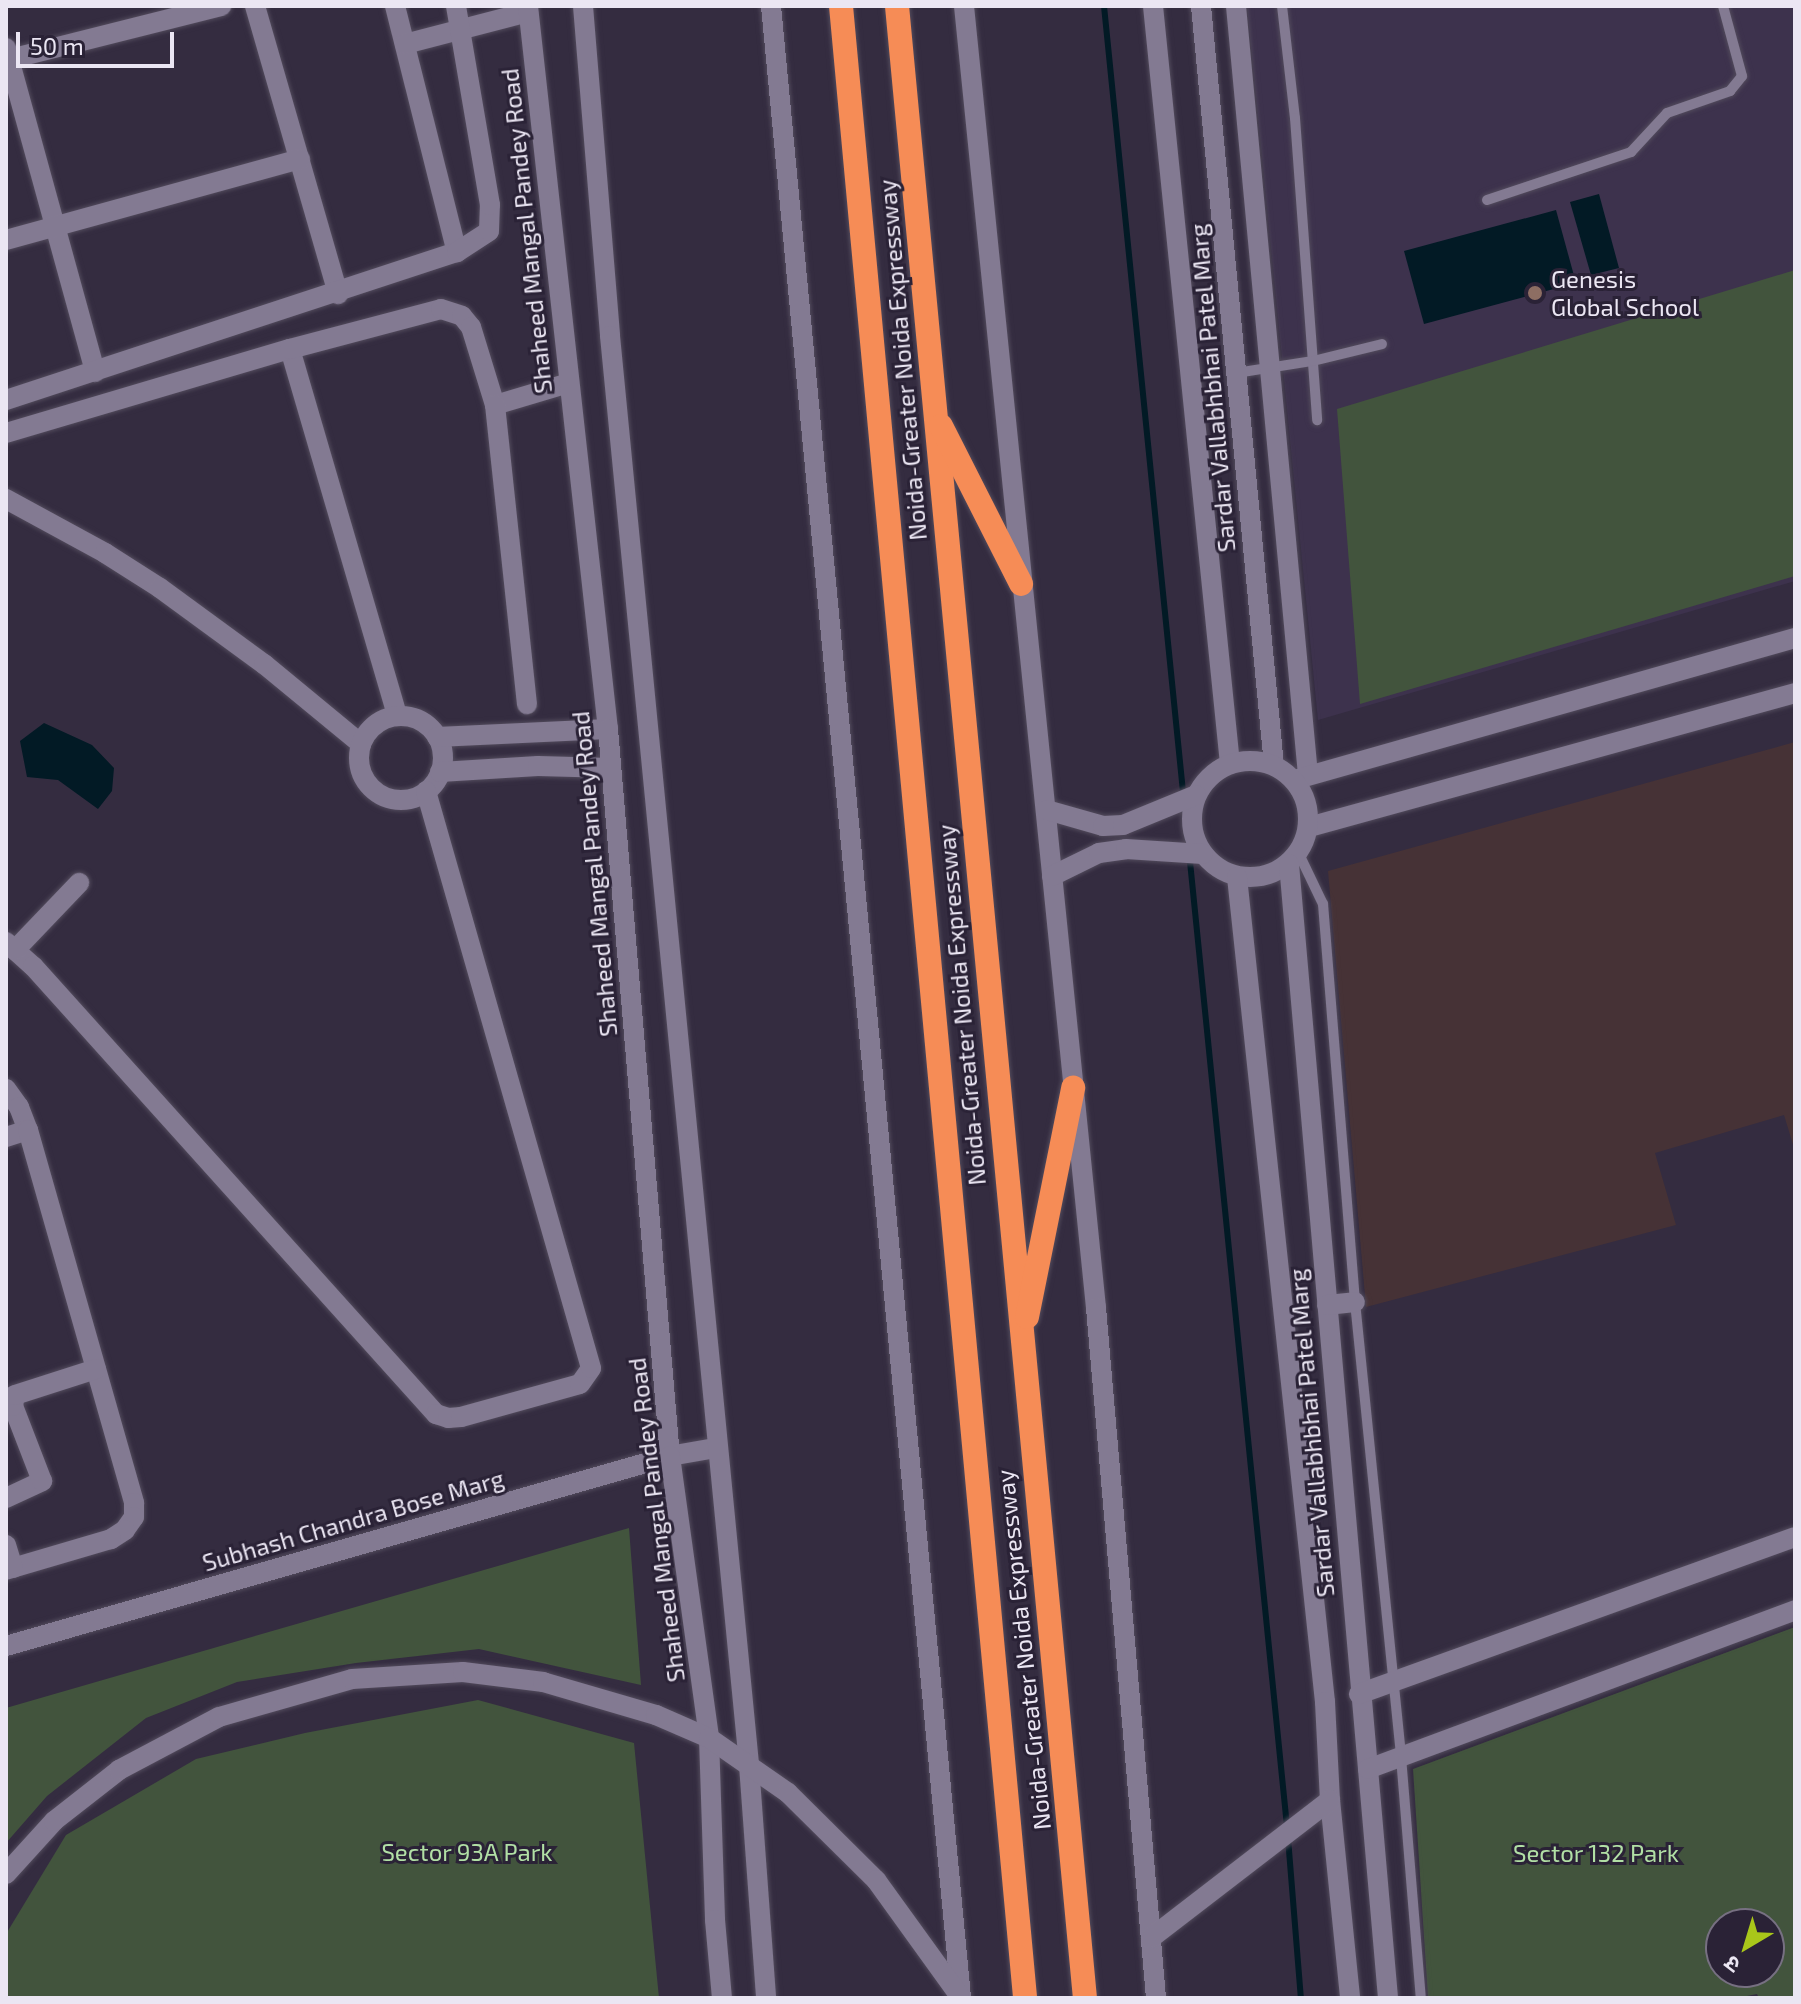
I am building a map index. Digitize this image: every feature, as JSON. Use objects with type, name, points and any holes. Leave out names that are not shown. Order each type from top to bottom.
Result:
[{"type":"highway","name":"Noida-Greater Noida Expressway","points":[[841,6],[1025,1998]]},
{"type":"highway","name":"Noida-Greater Noida Expressway","points":[[897,6],[1085,1998]]},
{"type":"highway","points":[[935,413],[1021,584]]},
{"type":"highway","points":[[1021,1345],[1073,1088]]},
{"type":"street","points":[[95,372],[7,56],[221,6]]},
{"type":"street","points":[[255,6],[338,294]]},
{"type":"street","points":[[6,400],[338,294],[457,252],[489,231],[492,219],[456,6]]},
{"type":"street","points":[[583,6],[611,352],[749,1765],[766,1998]]},
{"type":"street","points":[[771,6],[961,1998]]},
{"type":"street","points":[[964,6],[1021,584],[1047,810],[1156,1998]]},
{"type":"street","name":"Sardar Vallabhbhai Patel Marg","points":[[1153,6],[1230,764]]},
{"type":"street","name":"Sardar Vallabhbhai Patel Marg","points":[[1201,6],[1274,765]]},
{"type":"street","points":[[1236,6],[1269,368],[1301,778],[1309,827],[1795,693]]},
{"type":"street","points":[[402,8],[405,44],[457,252]]},
{"type":"street","points":[[405,44],[528,9]]},
{"type":"street","name":"Shaheed Mangal Pandey Road","points":[[528,9],[608,729],[670,1456],[709,1738],[715,1920],[722,1998]]},
{"type":"street","points":[[6,240],[300,159]]},
{"type":"street","points":[[6,433],[290,349],[441,309],[452,311],[471,327],[495,405],[527,704]]},
{"type":"street","points":[[290,349],[397,716]]},
{"type":"street","points":[[495,405],[569,383]]},
{"type":"street","points":[[6,499],[61,527],[160,588],[264,664],[361,744]]},
{"type":"street","points":[[1294,859],[1265,877],[1237,877],[1218,868],[1203,854],[1192,825],[1196,795],[1210,776],[1230,764],[1252,760],[1274,765],[1301,778],[1795,638]]},
{"type":"street","points":[[397,716],[420,721],[437,737],[442,749],[440,772],[426,791],[404,800],[381,795],[371,788],[360,767],[361,744],[375,725],[397,716]]},
{"type":"street","points":[[437,737],[608,729]]},
{"type":"street","points":[[517,731],[521,767]]},
{"type":"street","points":[[440,772],[521,767],[611,768]]},
{"type":"street","points":[[79,883],[11,946],[436,1414],[448,1418],[461,1417],[580,1384],[591,1368],[426,791]]},
{"type":"street","points":[[1047,810],[1103,826],[1123,825],[1196,795]]},
{"type":"street","name":"Sardar Vallabhbhai Patel Marg","points":[[1309,827],[1294,859],[1359,1694],[1388,1998]]},
{"type":"street","points":[[1052,876],[1099,853],[1126,849],[1203,854]]},
{"type":"street","name":"Sardar Vallabhbhai Patel Marg","points":[[1237,877],[1325,1702],[1330,1800],[1350,1998]]},
{"type":"street","points":[[6,1089],[19,1107],[28,1130],[134,1503],[134,1517],[125,1530],[111,1539],[10,1569],[6,1545]]},
{"type":"street","points":[[6,1137],[28,1130]]},
{"type":"street","points":[[1327,1305],[1355,1302]]},
{"type":"street","points":[[6,1498],[42,1481],[13,1406],[15,1395],[96,1369]]},
{"type":"street","name":"Subhash Chandra Bose Marg","points":[[6,1646],[670,1456],[716,1448]]},
{"type":"street","points":[[1359,1694],[1795,1537]]},
{"type":"street","points":[[1368,1769],[1795,1610]]},
{"type":"street","points":[[6,1874],[54,1821],[119,1770],[219,1717],[352,1679],[463,1672],[543,1682],[656,1715],[709,1738],[788,1793],[876,1880],[961,1998]]},
{"type":"street","points":[[1151,1938],[1306,1822],[1330,1800]]},
{"type":"lane","points":[[1282,6],[1295,118],[1317,420]]},
{"type":"lane","points":[[1487,200],[1631,152],[1667,113],[1730,91],[1742,76],[1723,6]]},
{"type":"lane","points":[[1236,373],[1313,361],[1382,344]]},
{"type":"lane","points":[[1294,859],[1323,904],[1355,1302],[1401,1757],[1421,1998]]},
{"type":"shaded area","name":"Genesis Global School","points":[[1247,6],[1795,6],[1795,581],[1318,720]]},
{"type":"shaded area","points":[[1795,742],[1795,1151],[1784,1115],[1655,1153],[1676,1225],[1366,1307],[1328,871]]},
{"type":"green space","points":[[1795,270],[1795,576],[1360,704],[1337,409]]},
{"type":"green space","points":[[629,1528],[641,1685],[479,1649],[356,1663],[237,1682],[146,1718],[47,1796],[6,1843],[6,1708]]},
{"type":"green space","name":"Sector 132 Park","points":[[1795,1627],[1795,1998],[1759,1998],[1757,1994],[1737,1998],[1428,1998],[1413,1769]]},
{"type":"green space","name":"Sector 93A Park","points":[[478,1700],[634,1743],[659,1998],[6,1998],[6,1934],[66,1835],[196,1759],[305,1733]]},
{"type":"water","points":[[1599,194],[1619,268],[1591,275],[1570,202]]},
{"type":"water","points":[[1556,210],[1576,283],[1424,324],[1404,251]]},
{"type":"water","points":[[44,723],[92,745],[114,768],[112,791],[98,809],[58,780],[27,777],[20,741]]},
{"type":"waterway","points":[[1104,6],[1287,1827]]},
{"type":"waterway","points":[[1288,1838],[1301,1998]]},
{"type":"place","name":"Genesis Global School","points":[[1535,293]]}]
